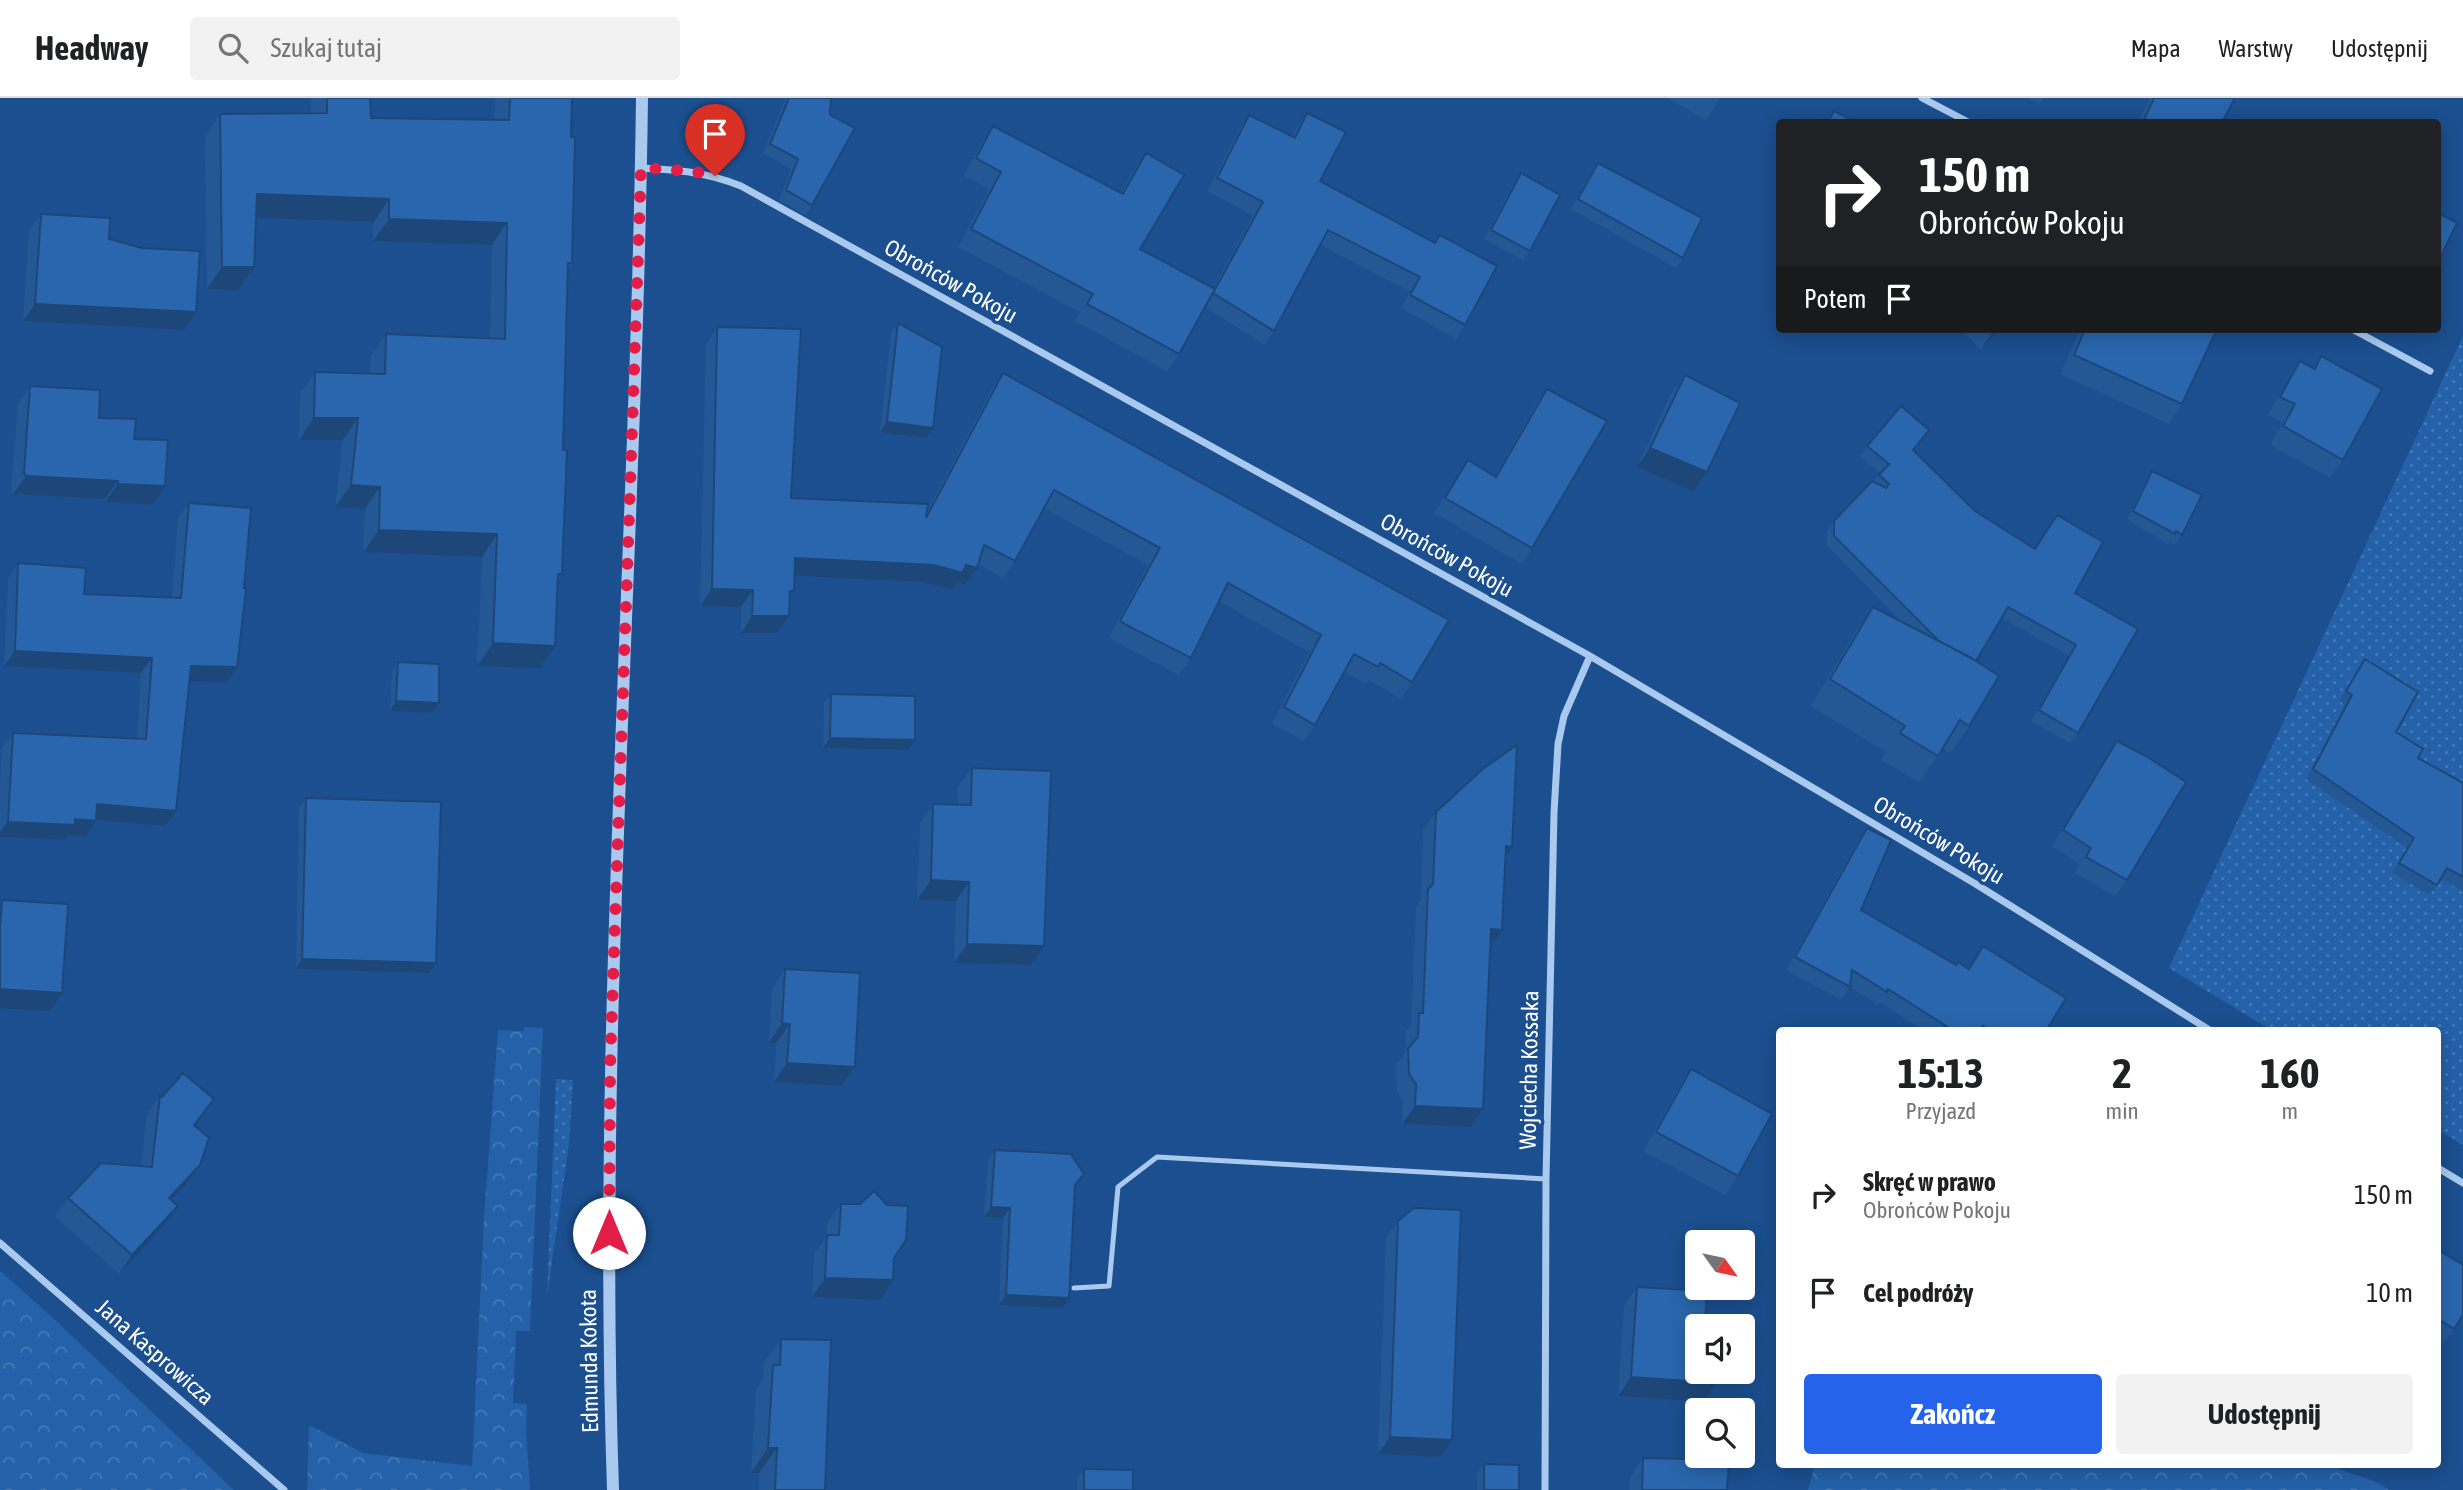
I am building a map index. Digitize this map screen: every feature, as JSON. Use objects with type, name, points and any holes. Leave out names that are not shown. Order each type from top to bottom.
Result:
[{"type":"street","name":"Edmunda Kokota","points":[[613,1490],[608,1343],[610,1068],[642,98]]},
{"type":"street","points":[[1922,98],[1962,119]]},
{"type":"street","name":"Obrońców Pokoju","points":[[641,168],[691,171],[715,176],[741,186],[1590,656],[1975,883],[2205,1027]]},
{"type":"street","points":[[2359,333],[2430,371]]},
{"type":"street","name":"Wojciecha Kossaka","points":[[1545,1490],[1546,1179],[1554,813],[1558,744],[1564,716],[1590,656]]},
{"type":"street","points":[[2441,1170],[2463,1183]]},
{"type":"street","name":"Jana Kasprowicza","points":[[0,1243],[284,1490]]},
{"type":"lane","points":[[1074,1288],[1110,1286],[1118,1187],[1157,1157],[1546,1179]]},
{"type":"green space","points":[[2463,336],[2463,1145],[2441,1132],[2441,1027],[2266,1027],[2169,968]]},
{"type":"green space","points":[[524,1027],[543,1028],[530,1331],[516,1331],[513,1403],[527,1404],[530,1490],[307,1490],[309,1425],[363,1453],[472,1466],[484,1218],[498,1030],[524,1031]]},
{"type":"green space","points":[[556,1079],[573,1080],[569,1144],[547,1296]]},
{"type":"green space","points":[[0,1271],[51,1316],[234,1490],[0,1490]]},
{"type":"green space","points":[[1814,1468],[2336,1468],[2376,1482],[2389,1490],[1808,1490]]},
{"type":"building","points":[[327,98],[370,98],[371,118],[509,120],[510,98],[572,98],[571,137],[575,137],[572,263],[568,263],[563,450],[567,450],[562,574],[558,574],[555,646],[493,643],[497,534],[379,530],[380,487],[351,485],[358,418],[314,418],[315,372],[385,374],[386,334],[505,339],[507,223],[389,219],[389,199],[257,194],[254,267],[222,267],[220,114],[327,113]]},
{"type":"building","points":[[789,98],[831,98],[830,115],[855,128],[812,205],[786,190],[798,159],[770,144]]},
{"type":"building","points":[[2154,98],[2235,98],[2224,119],[2144,119]]},
{"type":"building","points":[[1834,111],[1850,119],[1830,119]]},
{"type":"building","points":[[1307,113],[1346,132],[1320,181],[1435,243],[1440,235],[1497,266],[1465,325],[1410,295],[1420,277],[1328,230],[1274,331],[1213,293],[1263,202],[1217,178],[1249,115],[1295,138]]},
{"type":"building","points":[[993,126],[1123,194],[1146,153],[1184,175],[1140,249],[1215,289],[1179,354],[1087,304],[1093,294],[971,229],[1001,172],[976,158]]},
{"type":"building","points":[[1598,163],[1702,218],[1683,258],[1578,199]]},
{"type":"building","points":[[1521,173],[1560,195],[1530,251],[1491,230]]},
{"type":"building","points":[[41,214],[110,218],[109,239],[142,248],[200,251],[196,312],[35,304]]},
{"type":"building","points":[[2441,215],[2457,223],[2441,256]]},
{"type":"building","points":[[898,323],[942,347],[933,428],[887,422]]},
{"type":"building","points":[[717,327],[801,329],[791,498],[928,504],[926,518],[1003,373],[1449,620],[1412,682],[1380,663],[1378,667],[1354,654],[1315,725],[1284,707],[1321,635],[1228,583],[1191,658],[1138,631],[1120,621],[1160,548],[1054,490],[1015,561],[984,545],[977,568],[966,565],[963,573],[934,565],[795,558],[794,591],[790,591],[789,616],[752,616],[753,590],[712,589]]},
{"type":"building","points":[[2083,333],[2215,333],[2182,404],[2074,355]]},
{"type":"building","points":[[2321,356],[2382,389],[2343,460],[2283,426],[2295,404],[2280,397],[2300,361],[2315,369]]},
{"type":"building","points":[[1685,375],[1740,403],[1707,472],[1650,448]]},
{"type":"building","points":[[30,386],[100,390],[99,418],[136,419],[134,439],[168,440],[165,486],[26,476],[24,473]]},
{"type":"building","points":[[1547,389],[1607,421],[1532,548],[1445,498],[1468,460],[1496,477]]},
{"type":"building","points":[[1901,406],[1929,430],[1913,450],[1975,511],[2035,549],[2057,515],[2103,542],[2075,593],[2138,629],[2078,733],[2039,710],[2076,645],[2008,607],[1976,661],[1939,641],[1834,536],[1834,521],[1872,481],[1886,488],[1889,484],[1879,475],[1889,464],[1867,446]]},
{"type":"building","points":[[2152,471],[2202,495],[2182,535],[2176,531],[2175,534],[2133,511]]},
{"type":"building","points":[[189,503],[251,508],[246,589],[237,667],[191,666],[176,811],[97,804],[96,821],[75,819],[75,825],[8,822],[13,733],[146,739],[152,658],[15,651],[18,563],[86,568],[84,594],[181,598]]},
{"type":"building","points":[[1873,607],[1970,657],[1999,676],[1969,726],[1960,720],[1938,756],[1900,733],[1905,726],[1830,679]]},
{"type":"building","points":[[2365,659],[2418,692],[2396,732],[2423,749],[2418,758],[2463,783],[2463,877],[2447,868],[2437,885],[2399,863],[2414,838],[2313,769],[2352,695],[2346,691]]},
{"type":"building","points":[[398,662],[439,664],[439,703],[396,701]]},
{"type":"building","points":[[831,694],[915,696],[915,740],[830,738]]},
{"type":"building","points":[[2117,741],[2186,782],[2127,880],[2086,857],[2091,848],[2063,830]]},
{"type":"building","points":[[1517,745],[1512,847],[1506,846],[1502,930],[1491,929],[1483,1109],[1415,1106],[1416,1084],[1409,1074],[1408,1048],[1418,1037],[1419,1013],[1423,1013],[1428,889],[1433,884],[1436,812],[1484,768]]},
{"type":"building","points":[[972,768],[1051,771],[1044,946],[967,944],[969,882],[931,880],[933,804],[971,805]]},
{"type":"building","points":[[306,798],[441,802],[436,963],[302,959]]},
{"type":"building","points":[[1867,828],[1891,840],[1861,910],[1956,965],[1958,962],[1969,969],[1983,946],[2066,998],[2048,1027],[1948,1027],[1852,970],[1850,987],[1795,957]]},
{"type":"building","points":[[2,900],[68,904],[62,993],[0,989]]},
{"type":"building","points":[[785,969],[860,973],[855,1067],[787,1063],[790,1024],[782,1023]]},
{"type":"building","points":[[1691,1069],[1772,1114],[1738,1176],[1656,1132]]},
{"type":"building","points":[[183,1073],[214,1099],[194,1125],[209,1138],[200,1165],[169,1198],[178,1206],[132,1255],[68,1198],[101,1163],[152,1167],[160,1095],[162,1097]]},
{"type":"building","points":[[995,1150],[1071,1154],[1084,1174],[1075,1185],[1069,1298],[1006,1295],[1010,1208],[991,1207]]},
{"type":"building","points":[[874,1191],[887,1205],[908,1206],[906,1240],[894,1258],[893,1280],[825,1278],[827,1235],[839,1235],[841,1204],[860,1204]]},
{"type":"building","points":[[1414,1208],[1461,1210],[1452,1440],[1390,1437],[1398,1221]]},
{"type":"building","points":[[2441,1252],[2463,1265],[2463,1315],[2454,1329],[2441,1321]]},
{"type":"building","points":[[1637,1287],[1685,1290],[1685,1300],[1706,1300],[1706,1314],[1685,1314],[1685,1381],[1631,1377]]},
{"type":"building","points":[[781,1339],[831,1340],[825,1490],[775,1490],[777,1448],[768,1448],[773,1365],[780,1365]]},
{"type":"building","points":[[1643,1458],[1685,1459],[1685,1468],[1728,1468],[1727,1490],[1642,1490]]},
{"type":"building","points":[[1484,1464],[1519,1465],[1519,1490],[1484,1490]]},
{"type":"building","points":[[1084,1469],[1133,1470],[1133,1490],[1084,1490]]},
{"type":"route","points":[[609,1233],[610,1068],[641,168],[691,171],[715,176]]}]
